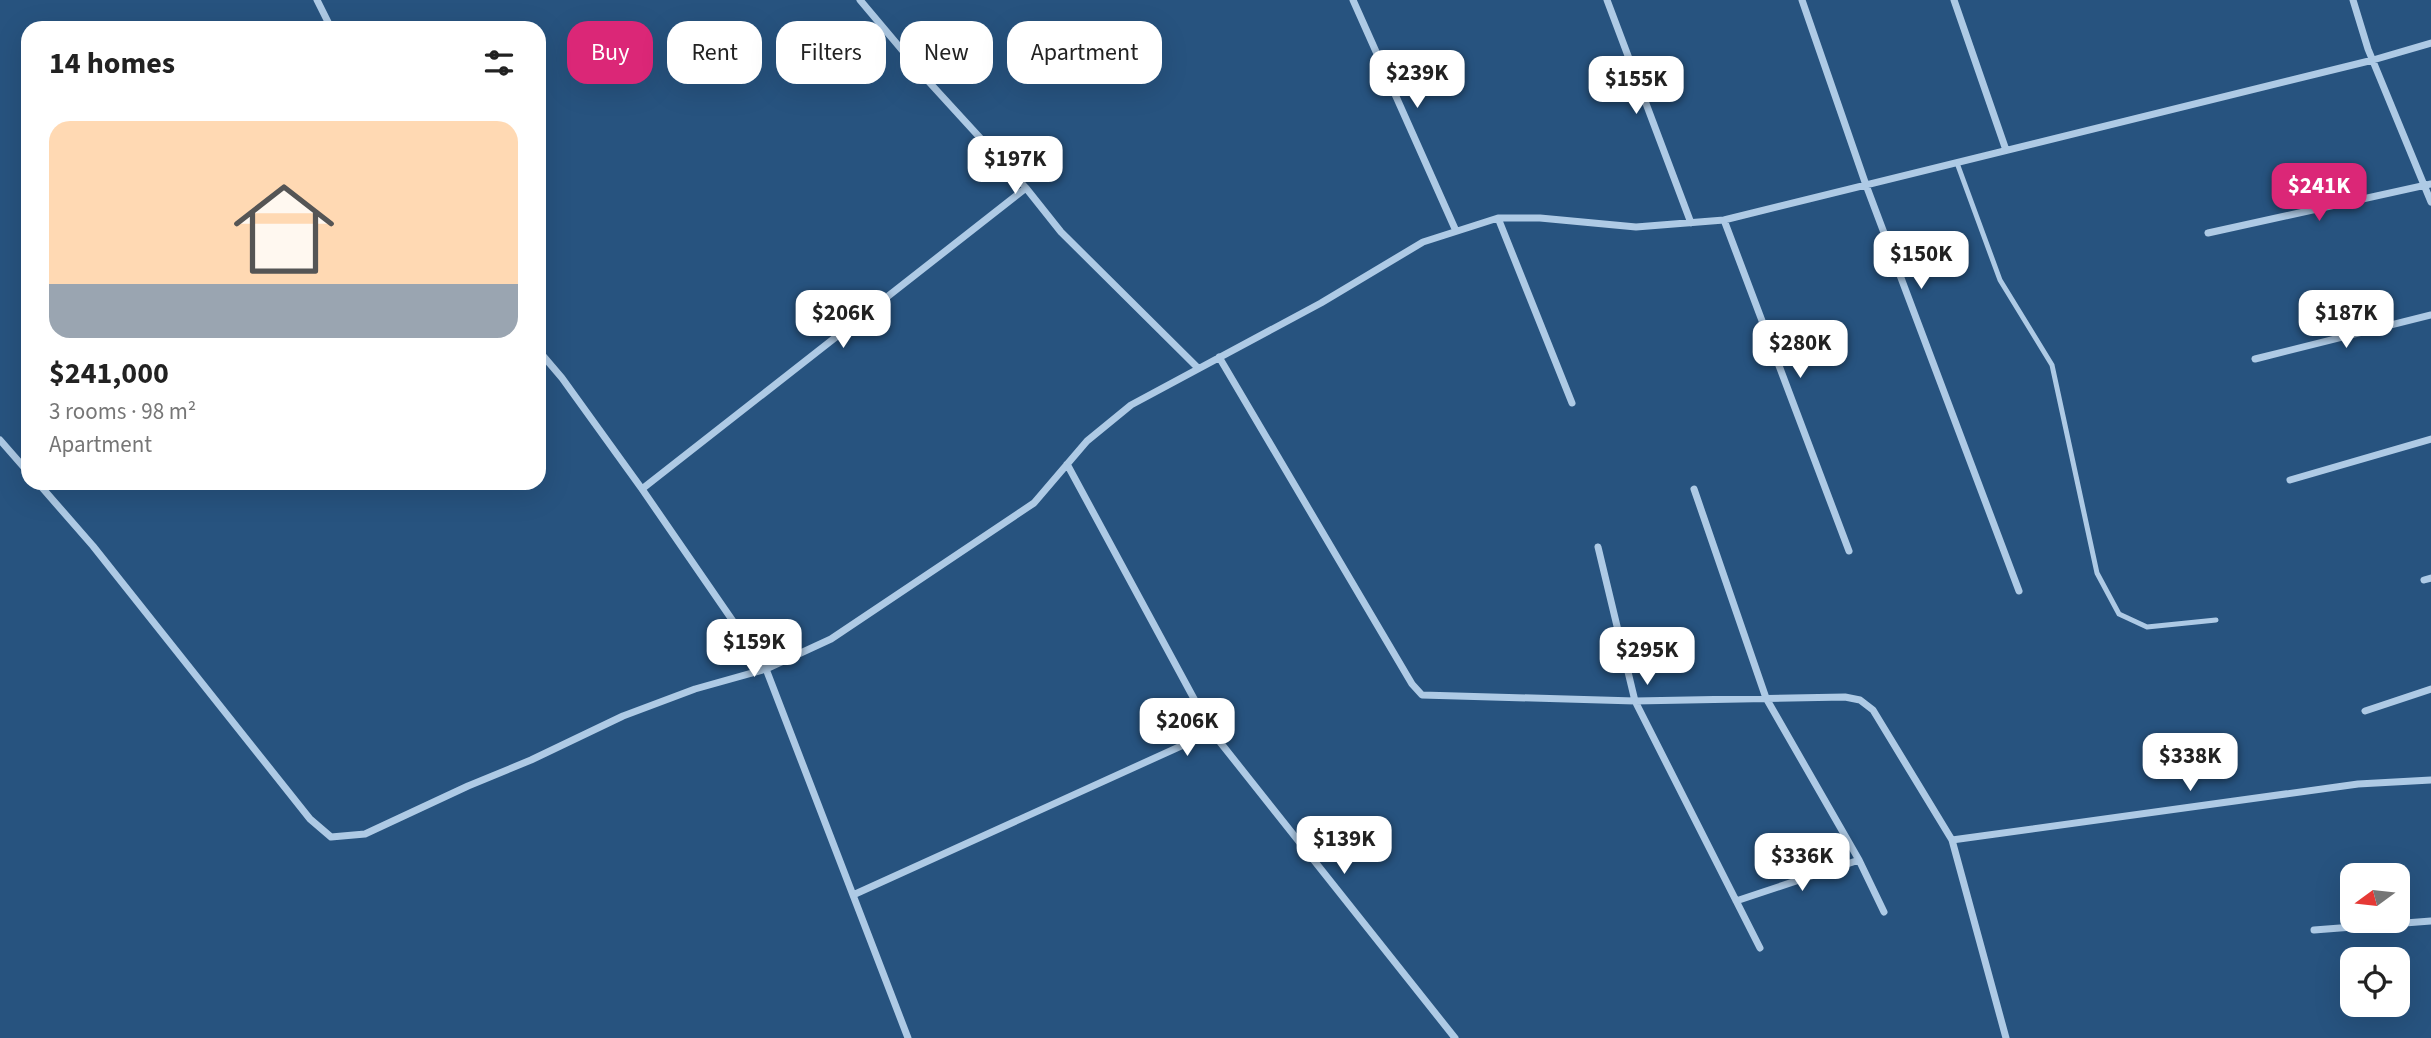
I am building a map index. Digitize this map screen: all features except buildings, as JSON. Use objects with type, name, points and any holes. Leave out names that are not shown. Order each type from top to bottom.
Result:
[{"type":"street","points":[[317,0],[328,21]]},
{"type":"street","points":[[860,0],[929,82],[1027,188],[1061,232],[1198,368]]},
{"type":"street","points":[[1353,0],[1456,232]]},
{"type":"street","points":[[1607,0],[1691,223]]},
{"type":"street","points":[[1802,0],[1866,185],[2019,591]]},
{"type":"street","points":[[1954,0],[2006,150]]},
{"type":"street","points":[[2353,0],[2373,60],[2428,185],[2431,202]]},
{"type":"street","points":[[44,490],[143,608],[310,818],[331,837],[365,834],[623,716],[695,689],[766,669],[831,639],[1034,503],[1087,441],[1131,405],[1321,303],[1423,242],[1498,218],[1541,218],[1636,227],[1724,220],[2373,60],[2431,43]]},
{"type":"street","points":[[2208,233],[2428,185]]},
{"type":"street","points":[[642,489],[1027,188]]},
{"type":"street","points":[[1498,218],[1572,402]]},
{"type":"street","points":[[1724,220],[1849,551]]},
{"type":"street","points":[[2255,359],[2431,315]]},
{"type":"street","points":[[1219,356],[1412,684],[1422,695],[1635,701],[1844,697],[1860,700],[1873,710],[1952,840],[2006,1038]]},
{"type":"street","points":[[546,359],[562,377],[642,489],[766,669],[908,1038]]},
{"type":"street","points":[[2290,480],[2431,439]]},
{"type":"street","points":[[0,440],[21,464]]},
{"type":"street","points":[[1068,464],[1212,732],[1455,1038]]},
{"type":"street","points":[[1694,489],[1766,698],[1858,860],[1884,912]]},
{"type":"street","points":[[1598,547],[1635,701],[1760,948]]},
{"type":"street","points":[[2365,711],[2431,689]]},
{"type":"street","points":[[853,895],[1212,732]]},
{"type":"street","points":[[1952,840],[2358,785],[2431,780]]},
{"type":"street","points":[[1736,901],[1858,860]]},
{"type":"street","points":[[2314,930],[2431,921]]},
{"type":"lane","points":[[1957,163],[2000,280],[2052,365],[2098,573],[2119,614],[2147,627],[2216,620]]}]
